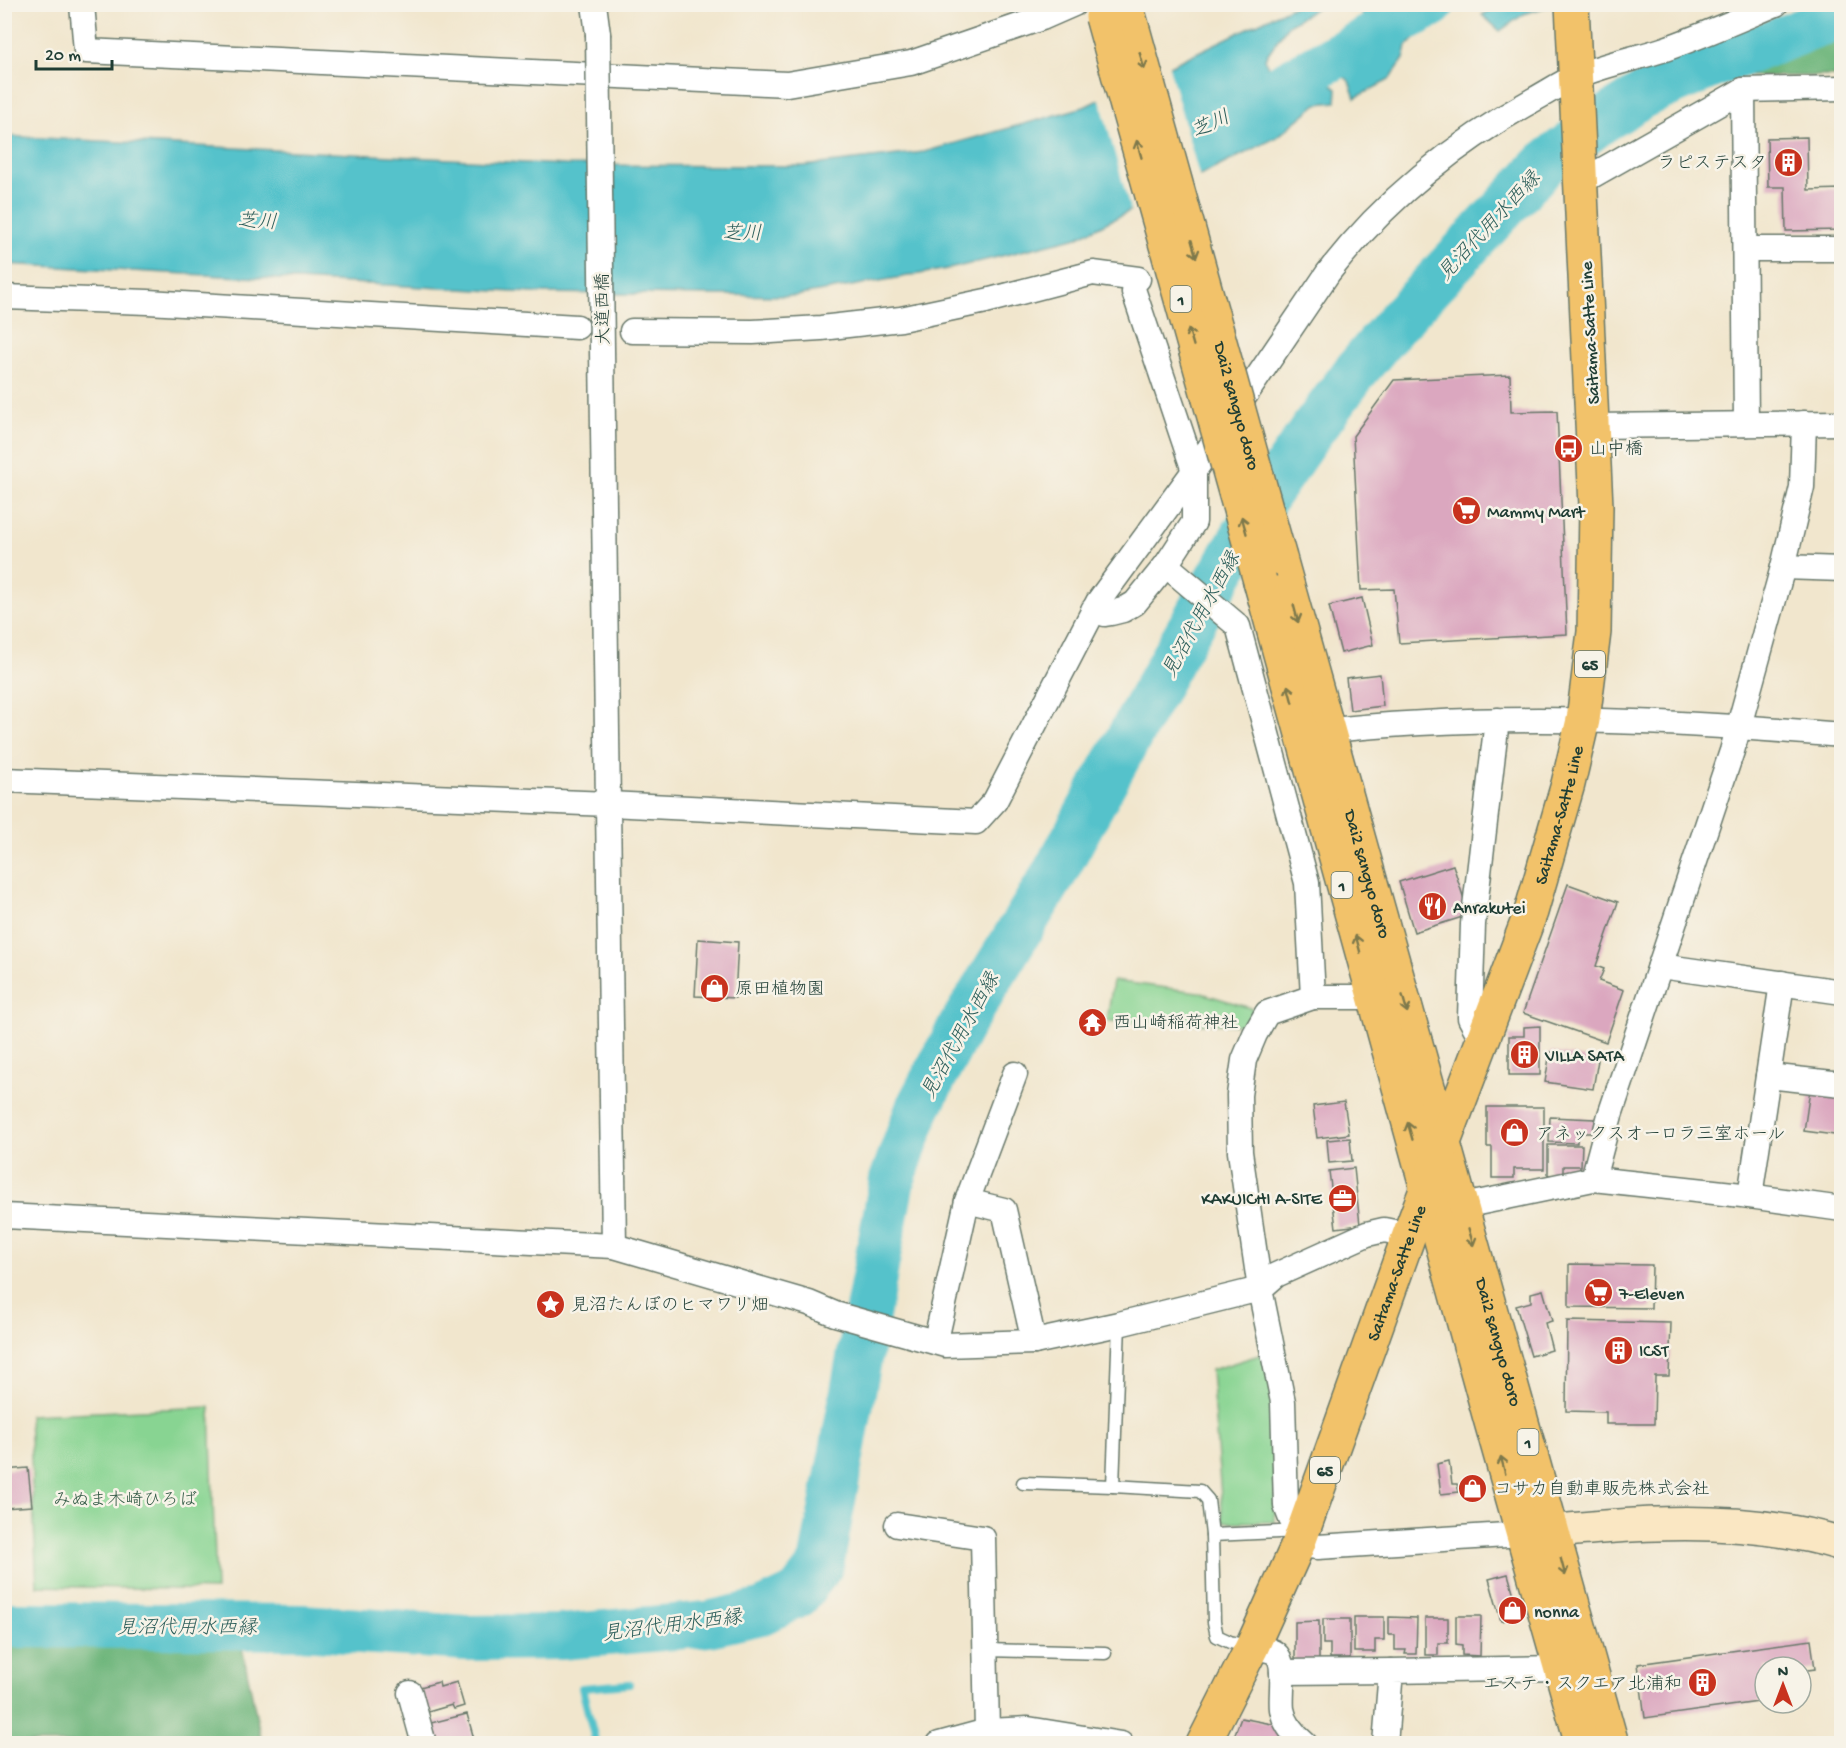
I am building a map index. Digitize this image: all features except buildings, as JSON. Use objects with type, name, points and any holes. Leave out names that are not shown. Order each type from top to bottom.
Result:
[{"type":"main road","name":"Dai2 sangyo doro","points":[[1098,4],[1270,569]]},
{"type":"main road","name":"Dai2 sangyo doro","points":[[1126,4],[1270,569],[1314,732],[1444,1141],[1462,1206],[1538,1533],[1560,1668],[1582,1743]]},
{"type":"main road","name":"Saitama-Satte Line","points":[[1203,1743],[1252,1647],[1300,1538],[1409,1235],[1531,912],[1583,720],[1594,632],[1596,506],[1594,426],[1572,4]]},
{"type":"main road","name":"Dai2 sangyo doro","points":[[1314,732],[1372,997],[1427,1188],[1538,1533],[1612,1743]]},
{"type":"street","points":[[82,4],[86,51],[787,84],[911,63],[1042,18],[1074,4]]},
{"type":"street","name":"大道西橋","points":[[594,4],[598,34],[614,1246]]},
{"type":"street","points":[[4,780],[609,804],[976,822],[995,801],[1094,610],[1194,471],[1328,273],[1383,210],[1474,135],[1576,77],[1664,49],[1776,4]]},
{"type":"street","points":[[1581,173],[1743,90],[1842,88]]},
{"type":"street","points":[[1743,90],[1746,424]]},
{"type":"street","points":[[1745,249],[1842,249]]},
{"type":"street","points":[[632,331],[753,332],[821,328],[912,316],[986,301],[1093,273],[1136,285],[1194,471],[1194,522],[1145,593],[1129,607],[1105,614],[1094,610]]},
{"type":"street","points":[[4,297],[148,302],[578,327]]},
{"type":"street","points":[[1593,1179],[1610,1115],[1739,726],[1783,567],[1802,487],[1804,423]]},
{"type":"street","points":[[1594,426],[1842,423]]},
{"type":"street","points":[[1166,565],[1238,626],[1307,883],[1312,997]]},
{"type":"street","points":[[1783,567],[1842,569]]},
{"type":"street","points":[[1482,1040],[1470,1018],[1473,924],[1497,720]]},
{"type":"street","points":[[1267,739],[1372,726],[1497,720],[1583,720],[1739,726],[1842,735]]},
{"type":"street","points":[[1660,966],[1842,992]]},
{"type":"street","points":[[1750,1196],[1782,983]]},
{"type":"street","points":[[1372,997],[1312,997],[1267,1013],[1254,1034],[1245,1060],[1239,1095],[1240,1152],[1260,1289],[1283,1402],[1286,1506],[1300,1538],[1318,1547],[1643,1525],[1757,1526],[1797,1532],[1842,1544]]},
{"type":"street","points":[[936,1340],[967,1201],[1015,1074]]},
{"type":"street","points":[[1768,1076],[1842,1084]]},
{"type":"street","points":[[1462,1206],[1593,1179],[1750,1196],[1842,1209]]},
{"type":"street","points":[[967,1201],[1004,1210],[1034,1342]]},
{"type":"street","points":[[4,1216],[614,1246],[809,1303],[847,1317],[936,1340],[945,1345],[1034,1342],[1119,1324],[1260,1289],[1276,1275],[1367,1234],[1384,1230],[1409,1235]]},
{"type":"street","points":[[897,1525],[983,1538],[987,1731]]},
{"type":"street","points":[[1252,1647],[1274,1652],[1279,1658],[1282,1672],[1282,1709],[1287,1724],[1305,1743]]},
{"type":"street","points":[[1282,1672],[1560,1668]]},
{"type":"street","points":[[1385,1743],[1391,1671]]},
{"type":"street","points":[[410,1693],[424,1743]]},
{"type":"street","points":[[939,1743],[987,1731],[1028,1729],[1121,1743]]},
{"type":"lane","points":[[1113,1486],[1119,1324]]},
{"type":"lane","points":[[1023,1483],[1200,1491],[1208,1500],[1212,1535],[1214,1622],[1217,1636],[1230,1642],[1252,1647]]},
{"type":"lane","points":[[1212,1535],[1300,1538]]},
{"type":"lane","points":[[985,1650],[1104,1653]]},
{"type":"green space","points":[[1841,30],[1841,76],[1743,76],[1741,68]]},
{"type":"green space","points":[[1113,981],[1198,992],[1257,1010],[1248,1025],[1107,1021]]},
{"type":"green space","points":[[1266,1353],[1277,1402],[1275,1522],[1223,1522],[1211,1370]]},
{"type":"green space","name":"みぬま木崎ひろば","points":[[210,1407],[216,1590],[37,1586],[29,1415]]},
{"type":"green space","points":[[5,1632],[240,1638],[262,1743],[5,1743]]},
{"type":"water","points":[[1296,5],[1322,5],[1288,25],[1265,58],[1269,72],[1288,73],[1300,84],[1359,33],[1363,17],[1360,5],[1461,5],[1434,23],[1407,46],[1404,59],[1389,80],[1355,98],[1349,81],[1339,72],[1323,77],[1337,89],[1336,102],[1317,104],[1277,137],[1078,237],[953,268],[795,296],[533,293],[5,264],[4,136],[565,165],[803,166],[924,152],[1084,107]]},
{"type":"water","points":[[1500,5],[1552,5],[1524,14],[1500,31],[1482,15]]},
{"type":"pier","points":[[1168,63],[1200,179],[1131,213],[1099,96]]},
{"type":"waterway","name":"芝川","points":[[1239,109],[1432,4]]},
{"type":"waterway","name":"見沼代用水西縁","points":[[4,1625],[301,1627],[467,1638],[560,1637],[708,1624],[761,1612],[798,1595],[821,1565],[892,1180],[919,1106],[961,1026],[1054,874],[1173,657],[1265,498],[1355,372],[1398,321],[1546,163],[1600,122],[1642,96],[1718,63],[1842,16]]},
{"type":"waterway","points":[[596,1744],[582,1688],[629,1684]]},
{"type":"place","name":"ラピステスタ","points":[[1788,162]]},
{"type":"place","name":"山中橋","points":[[1568,448]]},
{"type":"place","name":"Mammy Mart","points":[[1466,511]]},
{"type":"place","name":"Anrakutei","points":[[1432,907]]},
{"type":"place","name":"原田植物園","points":[[714,988]]},
{"type":"place","name":"西山崎稲荷神社","points":[[1092,1022]]},
{"type":"place","name":"VILLA SATA","points":[[1524,1055]]},
{"type":"place","name":"アネックスオーロラ三室ホール","points":[[1515,1133]]},
{"type":"place","name":"KAKUICHI A-SITE","points":[[1343,1198]]},
{"type":"place","name":"7-Eleven","points":[[1598,1293]]},
{"type":"place","name":"見沼たんぼのヒマワリ畑","points":[[550,1304]]},
{"type":"place","name":"ICST","points":[[1618,1350]]},
{"type":"place","name":"コサカ自動車販売株式会社","points":[[1473,1488]]},
{"type":"place","name":"nonna","points":[[1513,1611]]},
{"type":"place","name":"エステ・スクエア北浦和","points":[[1703,1683]]}]
